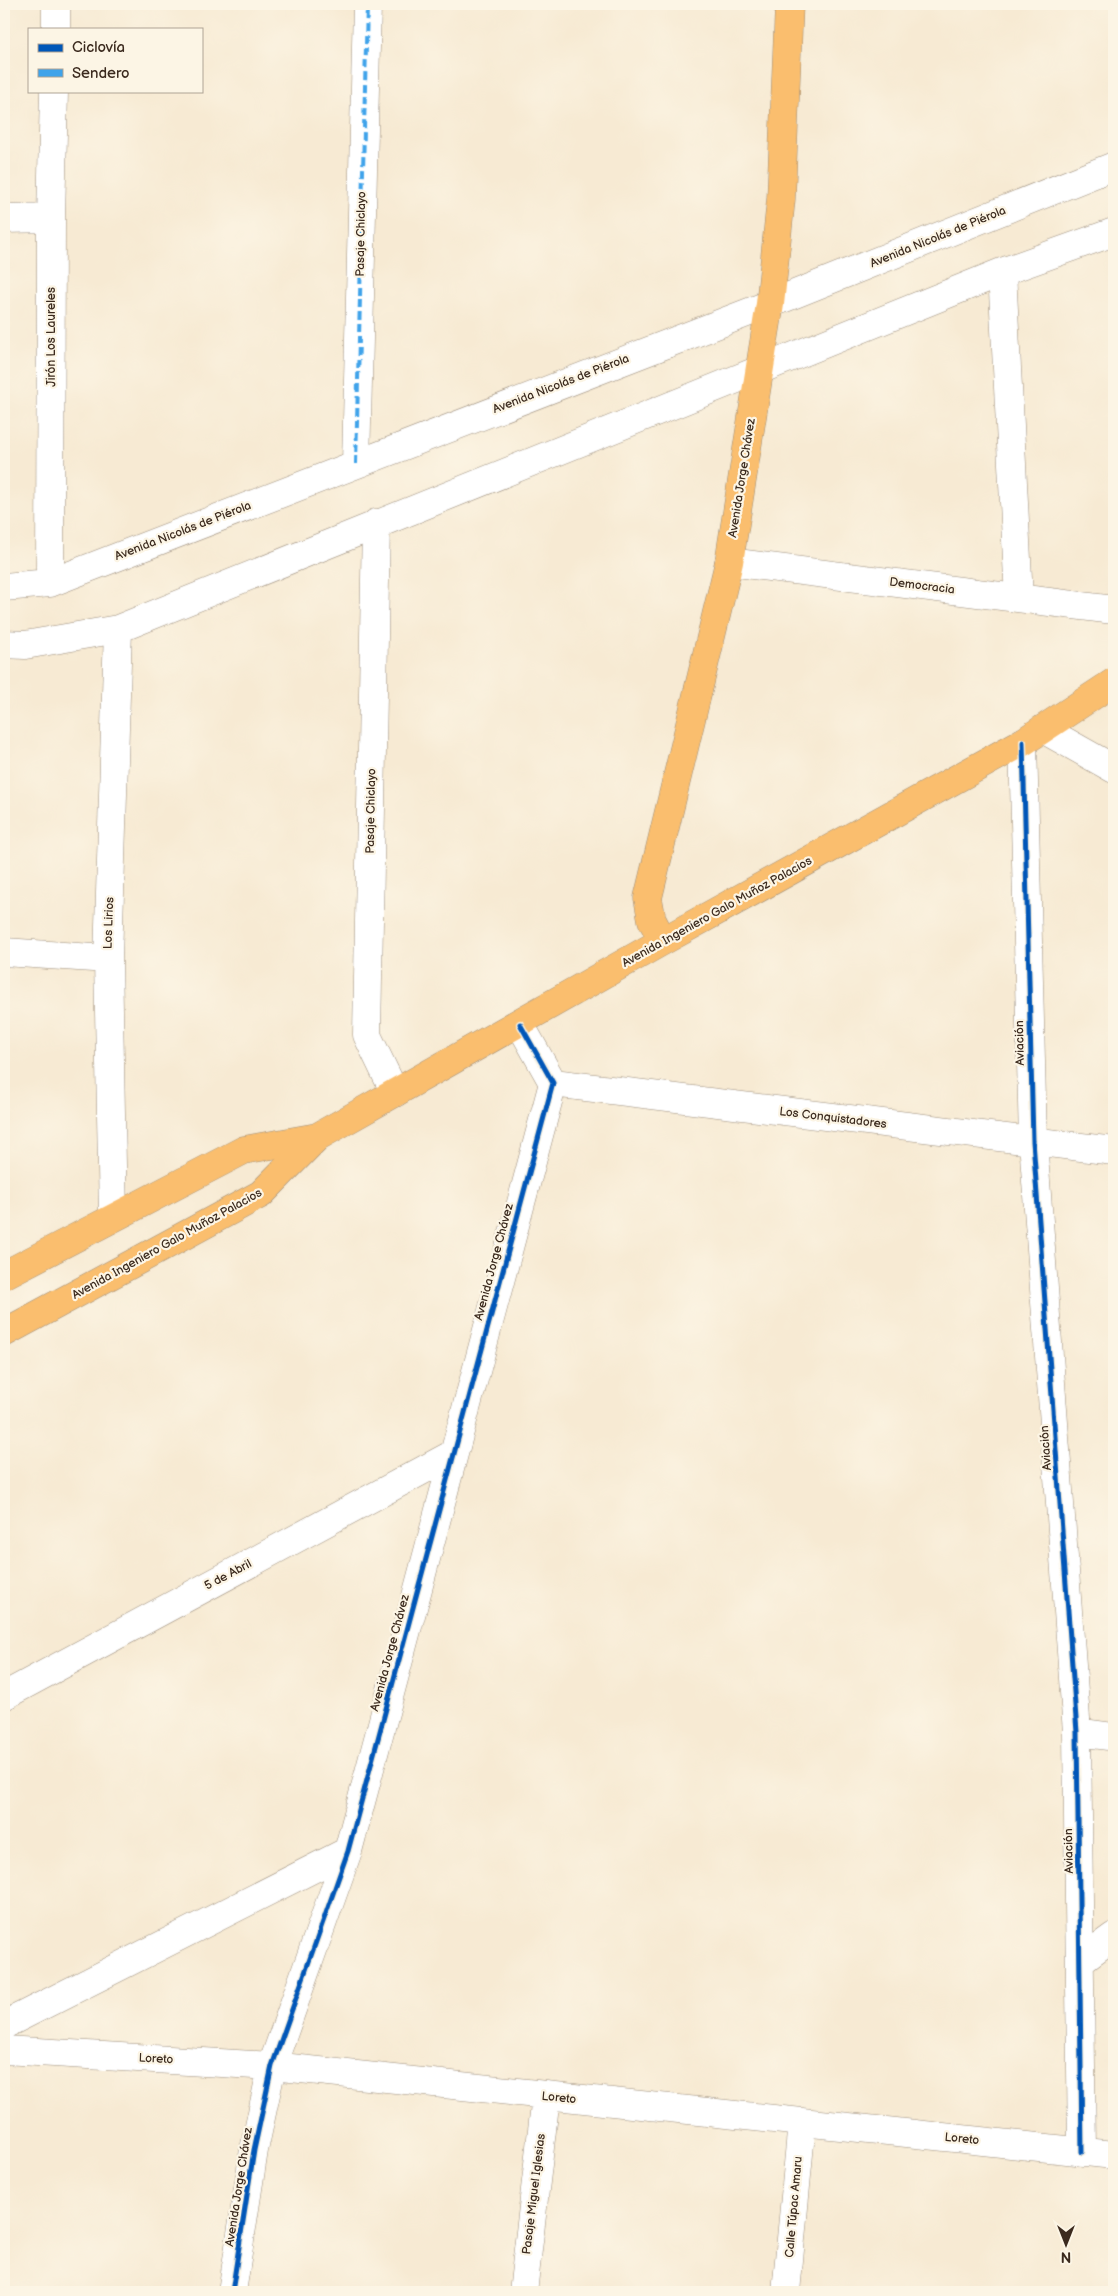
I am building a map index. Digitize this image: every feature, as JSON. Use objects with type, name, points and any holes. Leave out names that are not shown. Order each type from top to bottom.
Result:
[{"type":"main road","name":"Avenida Jorge Chávez","points":[[663,941],[652,920],[648,898],[729,562],[770,304],[781,199],[789,4]]},
{"type":"main road","name":"Avenida Ingeniero Galo Muñoz Palacios","points":[[4,1333],[261,1194],[317,1137],[520,1024],[663,941],[1033,735],[1114,682]]},
{"type":"main road","name":"Avenida Ingeniero Galo Muñoz Palacios","points":[[4,1275],[244,1150],[317,1137]]},
{"type":"street","points":[[56,4],[56,28]]},
{"type":"street","name":"Pasaje Chiclayo","points":[[356,464],[367,4]]},
{"type":"street","name":"Jirón Los Laureles","points":[[50,583],[51,218],[54,92]]},
{"type":"street","name":"Avenida Nicolás de Piérola","points":[[4,587],[50,583],[770,304],[1114,166]]},
{"type":"street","points":[[4,219],[51,218]]},
{"type":"street","points":[[4,644],[25,645],[118,629],[376,523],[1002,272],[1114,232]]},
{"type":"street","points":[[1002,272],[1019,598]]},
{"type":"street","name":"Pasaje Chiclayo","points":[[376,523],[367,1035],[395,1094]]},
{"type":"street","name":"Democracia","points":[[729,562],[1114,610]]},
{"type":"street","name":"Los Lirios","points":[[113,1218],[108,958],[118,629]]},
{"type":"street","points":[[1033,735],[1114,769]]},
{"type":"street","name":"Aviación","points":[[1033,735],[1033,1141],[1078,1732],[1082,2152]]},
{"type":"street","points":[[4,952],[108,958]]},
{"type":"street","points":[[520,1024],[553,1082]]},
{"type":"street","name":"Los Conquistadores","points":[[553,1082],[793,1114],[1114,1151]]},
{"type":"street","name":"Avenida Jorge Chávez","points":[[232,2292],[254,2150],[272,2066],[348,1851],[553,1082]]},
{"type":"street","name":"5 de Abril","points":[[4,1696],[453,1454]]},
{"type":"street","points":[[1078,1732],[1114,1737]]},
{"type":"street","points":[[4,2025],[348,1851]]},
{"type":"street","points":[[1080,1961],[1114,1936]]},
{"type":"street","name":"Loreto","points":[[4,2050],[272,2066],[1114,2156]]},
{"type":"street","name":"Pasaje Miguel Iglesias","points":[[523,2292],[546,2096]]},
{"type":"street","name":"Calle Túpac Amaru","points":[[786,2292],[802,2122]]},
{"type":"marked path","points":[[356,464],[367,4]]},
{"type":"cycle path","points":[[1023,742],[1033,1141],[1077,1732],[1082,2152]]},
{"type":"cycle path","points":[[232,2292],[254,2150],[272,2066],[348,1851],[553,1083],[520,1024]]}]
